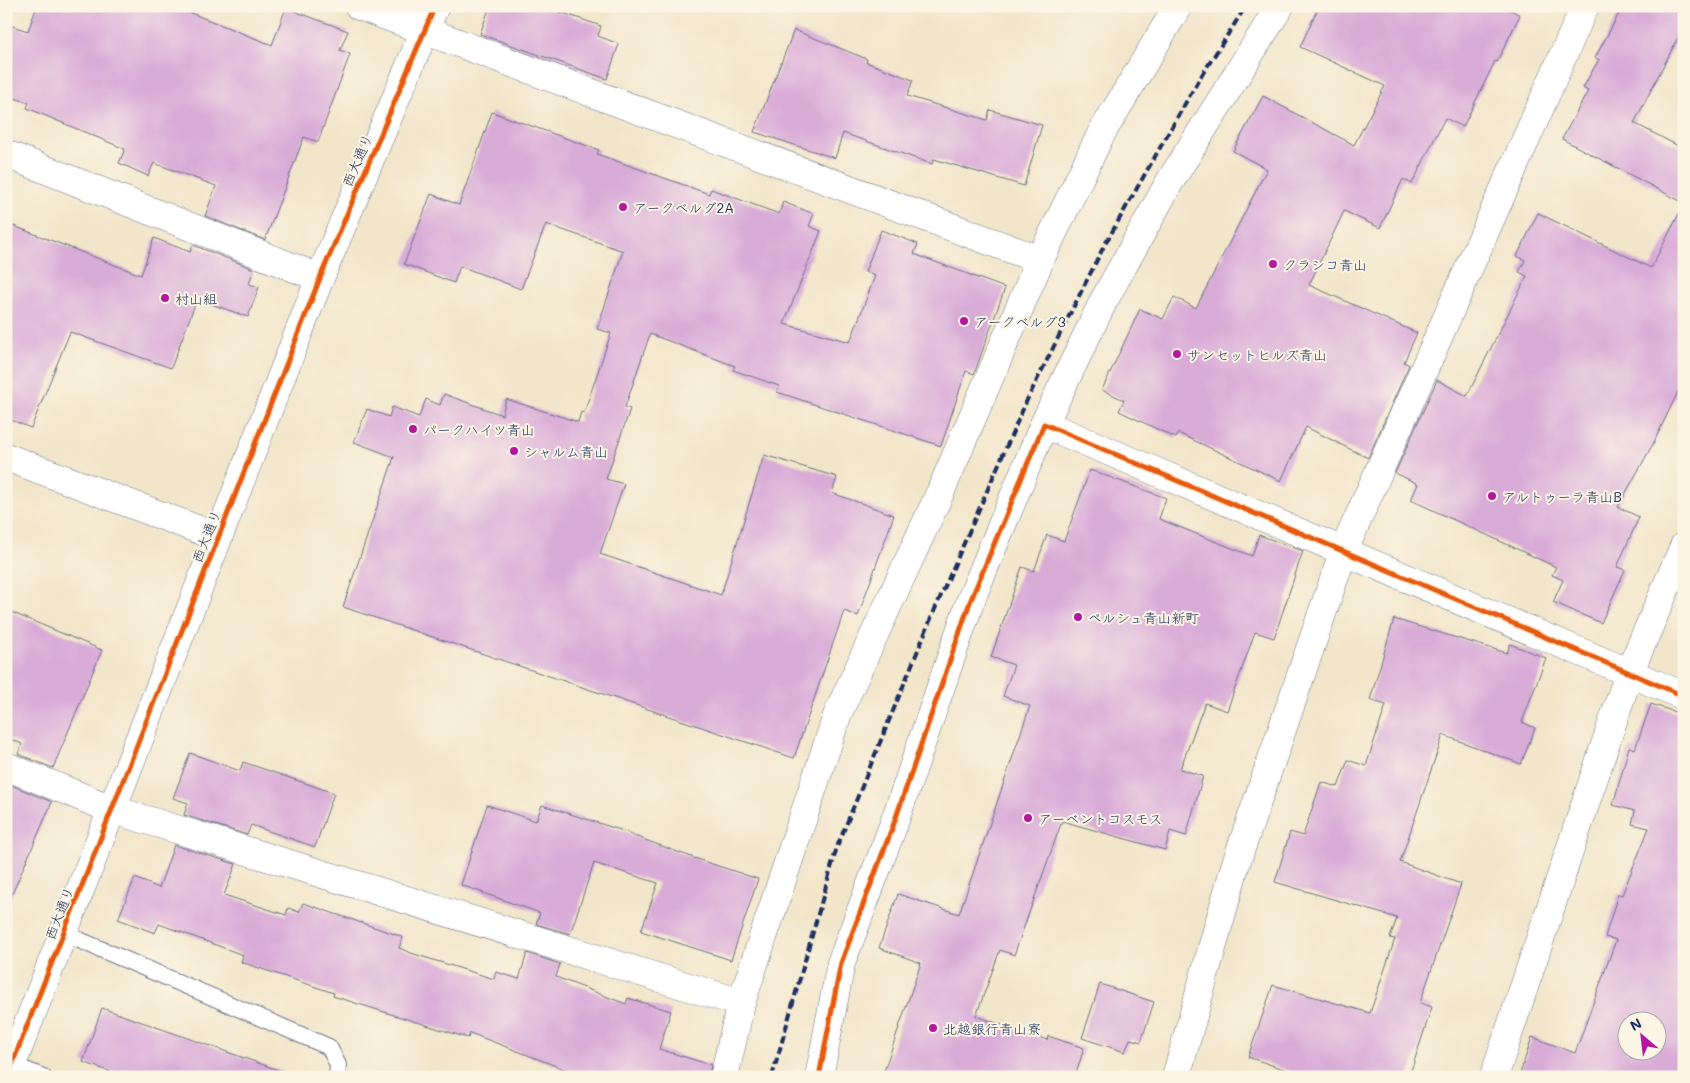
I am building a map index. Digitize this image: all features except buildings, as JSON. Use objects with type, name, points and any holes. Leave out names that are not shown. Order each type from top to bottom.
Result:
[{"type":"street","points":[[359,6],[424,32],[1040,260]]},
{"type":"street","name":"西大通り","points":[[9,1071],[320,278],[435,6]]},
{"type":"street","points":[[724,1077],[742,1003],[838,713],[940,493],[1040,260],[1101,134],[1178,6]]},
{"type":"street","points":[[819,1077],[842,963],[893,826],[970,602],[1044,424],[1103,302],[1165,191],[1280,6]]},
{"type":"street","points":[[1176,1077],[1235,866],[1344,550],[1585,6]]},
{"type":"street","points":[[6,154],[320,278]]},
{"type":"street","points":[[1044,424],[1684,696]]},
{"type":"street","points":[[6,457],[218,537]]},
{"type":"street","points":[[1494,1077],[1629,673],[1684,546]]},
{"type":"street","points":[[6,766],[111,809],[742,1003]]},
{"type":"lane","points":[[63,933],[329,1047],[338,1066],[336,1077]]},
{"type":"lane","points":[[9,1071],[43,1077]]},
{"type":"railway","points":[[772,1077],[837,847],[932,616],[1027,400],[1104,246],[1198,81],[1246,6]]},
{"type":"cycle path","points":[[7,1077],[320,278],[435,6]]},
{"type":"cycle path","points":[[819,1077],[841,963],[893,826],[970,602],[1044,424],[1684,696]]},
{"type":"place","name":"アークベルグ2A","points":[[623,207]]},
{"type":"place","name":"クラシコ青山","points":[[1273,264]]},
{"type":"place","name":"村山組","points":[[165,298]]},
{"type":"place","name":"アークベルグ3","points":[[964,321]]},
{"type":"place","name":"サンセットヒルズ青山","points":[[1177,354]]},
{"type":"place","name":"パークハイツ青山","points":[[413,429]]},
{"type":"place","name":"シャルム青山","points":[[514,451]]},
{"type":"place","name":"アルトゥーラ青山B","points":[[1492,496]]},
{"type":"place","name":"ペルシュ青山新町","points":[[1078,617]]},
{"type":"place","name":"アーベントコスモス","points":[[1028,818]]},
{"type":"place","name":"北越銀行青山寮","points":[[933,1028]]}]
